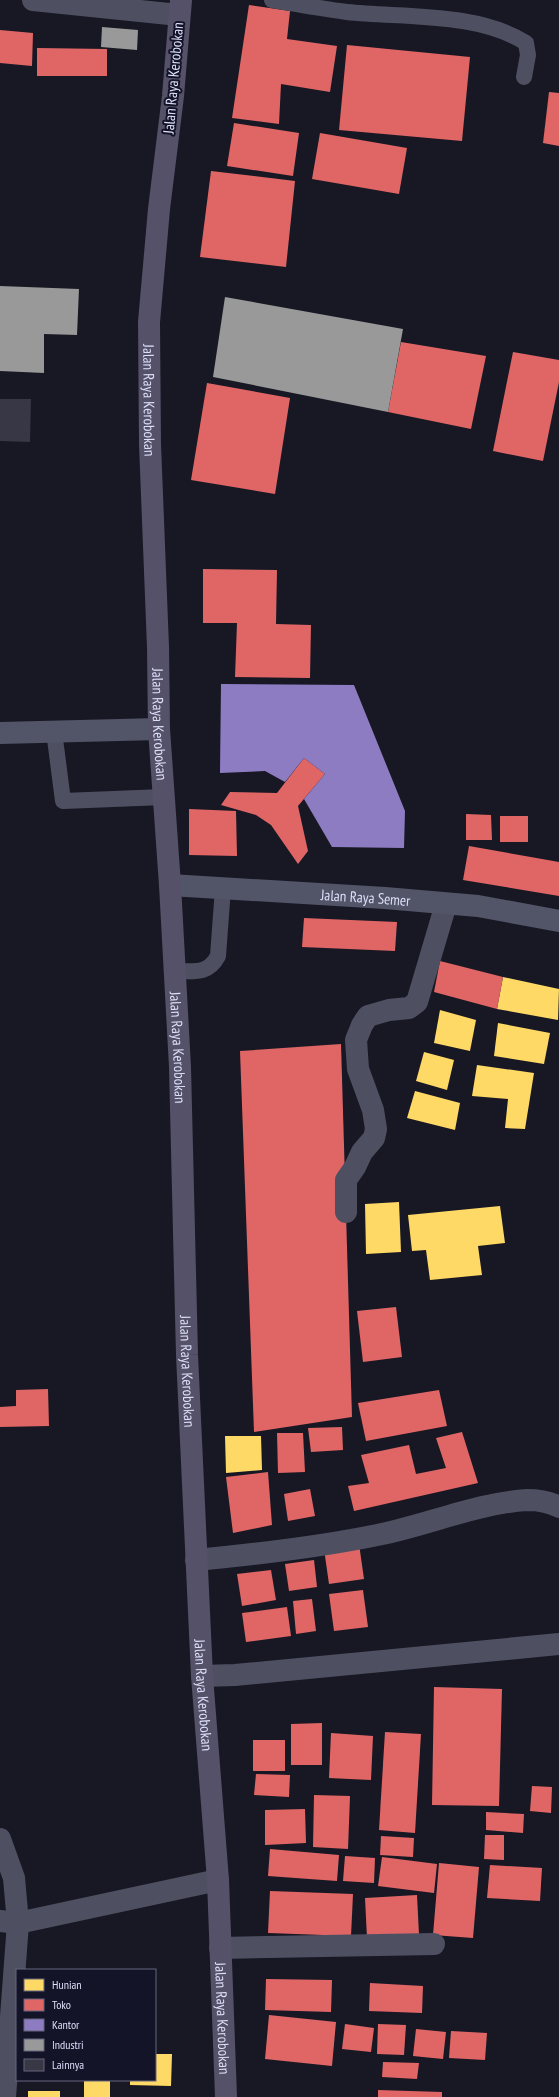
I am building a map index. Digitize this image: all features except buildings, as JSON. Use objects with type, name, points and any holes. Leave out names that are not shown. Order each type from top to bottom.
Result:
[{"type":"main road","name":"Jalan Raya Kerobokan","points":[[180,8],[173,96],[159,209],[149,322],[150,444],[158,647],[159,729],[170,885],[180,1067],[187,1356],[196,1560],[202,1676],[218,1880],[226,2097]]},
{"type":"street","points":[[33,0],[180,8]]},
{"type":"street","points":[[0,733],[159,729]]},
{"type":"street","name":"Jalan Raya Semer","points":[[170,885],[385,898],[478,906],[559,921]]},
{"type":"street","points":[[346,1212],[346,1180],[355,1167],[362,1152],[374,1138],[376,1129],[373,1110],[358,1069],[356,1040],[362,1025],[368,1016],[389,1010],[408,1008],[417,1002],[446,904]]},
{"type":"street","points":[[196,1560],[277,1552],[383,1534],[489,1506],[527,1500],[545,1502],[559,1507]]},
{"type":"street","points":[[202,1676],[235,1675],[559,1644]]},
{"type":"street","points":[[0,1839],[14,1878],[9,1922],[5,2097]]},
{"type":"street","points":[[9,1922],[218,1880]]},
{"type":"street","points":[[220,1948],[434,1944]]},
{"type":"lane","points":[[272,0],[347,12],[465,21],[515,36],[526,43],[528,55],[524,77]]},
{"type":"lane","points":[[54,731],[63,801],[164,797]]},
{"type":"lane","points":[[175,972],[204,970],[213,965],[218,956],[223,888]]}]
